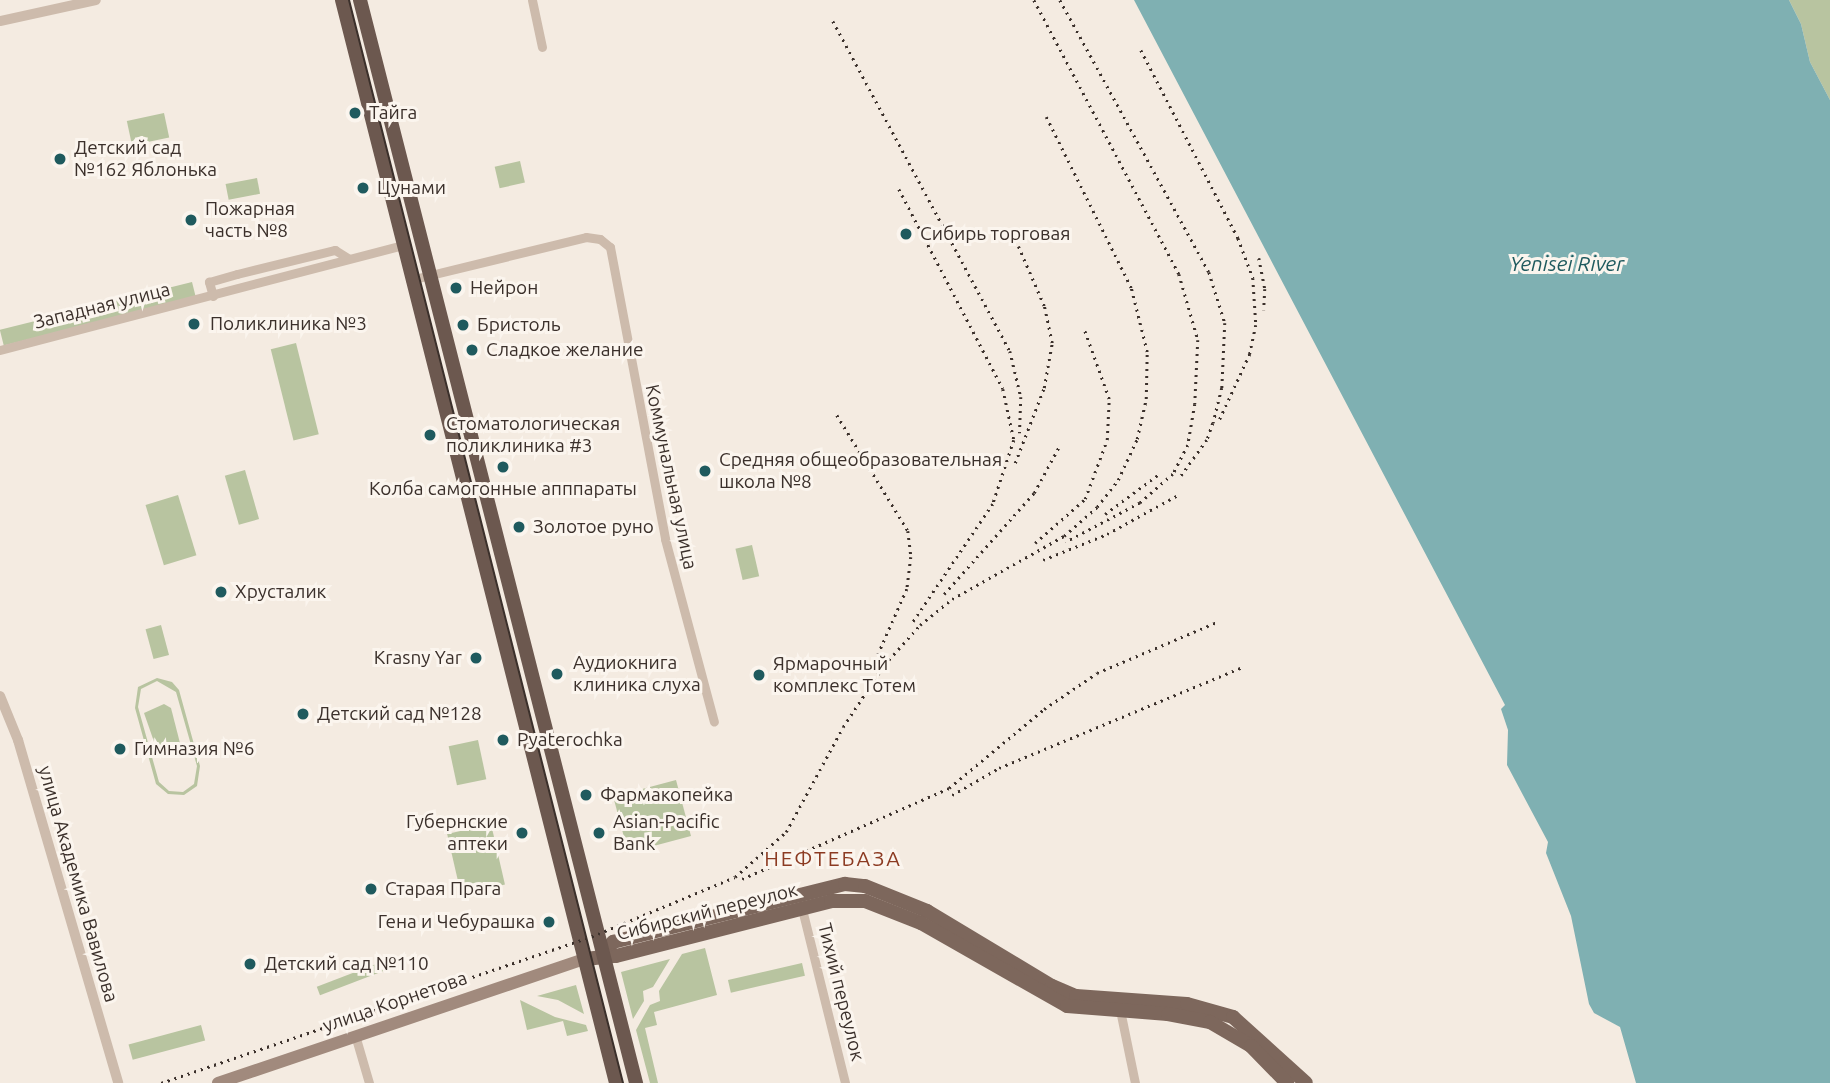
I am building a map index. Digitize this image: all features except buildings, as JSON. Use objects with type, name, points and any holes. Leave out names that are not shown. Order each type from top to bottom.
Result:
[{"type":"highway","points":[[342,0],[410,280],[617,1083]]},
{"type":"highway","points":[[360,0],[636,1083]]},
{"type":"main road","name":"Сибирский переулок","points":[[585,959],[603,954],[617,956],[801,902],[845,884],[865,886],[927,911],[1052,986],[1076,996],[1186,1010],[1254,1041],[1306,1083]]},
{"type":"main road","name":"Сибирский переулок","points":[[801,902],[845,899],[894,910],[1044,997],[1076,1008],[1186,1010]]},
{"type":"main road","name":"улица Корнетова","points":[[218,1083],[585,959]]},
{"type":"main road","name":"Сибирский переулок","points":[[1254,1041],[1287,1083]]},
{"type":"street","points":[[0,21],[96,0]]},
{"type":"street","points":[[532,0],[542,47]]},
{"type":"street","name":"Коммунальная улица","points":[[429,276],[586,237],[600,239],[610,247],[665,538],[714,723]]},
{"type":"street","name":"Западная улица","points":[[0,350],[402,245]]},
{"type":"street","name":"Западная улица","points":[[213,296],[209,282],[237,274],[335,250],[348,258]]},
{"type":"street","points":[[410,280],[429,276]]},
{"type":"street","name":"улица Академика Вавилова","points":[[0,696],[118,1083]]},
{"type":"street","name":"Тихий переулок","points":[[801,902],[845,1083]]},
{"type":"street","points":[[1120,1010],[1135,1083]]},
{"type":"street","points":[[355,1035],[369,1083]]},
{"type":"green space","points":[[1789,0],[1830,0],[1830,100],[1810,62],[1801,24]]},
{"type":"green space","points":[[164,113],[169,137],[132,145],[127,121]]},
{"type":"green space","points":[[520,161],[525,182],[500,188],[495,167]]},
{"type":"green space","points":[[257,178],[260,194],[229,200],[226,184]]},
{"type":"green space","points":[[192,282],[196,298],[4,345],[0,330]]},
{"type":"green space","points":[[296,343],[319,434],[294,440],[271,349]]},
{"type":"green space","points":[[245,470],[259,519],[239,525],[225,476]]},
{"type":"green space","points":[[178,495],[196,555],[164,565],[145,505]]},
{"type":"green space","points":[[752,545],[759,576],[743,580],[735,549]]},
{"type":"green space","points":[[161,625],[169,655],[154,659],[146,629]]},
{"type":"green space","points":[[157,678],[172,682],[179,690],[200,766],[197,786],[184,795],[168,794],[156,784],[135,708],[138,687]],"holes":[[[157,681],[176,692],[197,766],[194,784],[183,792],[169,791],[159,782],[138,707],[141,689]]]},
{"type":"green space","points":[[164,704],[171,708],[181,747],[159,756],[144,713]]},
{"type":"green space","points":[[478,740],[486,779],[457,785],[449,746]]},
{"type":"green space","points":[[676,780],[691,836],[628,853],[613,797]]},
{"type":"green space","points":[[491,824],[505,884],[461,895],[447,834]]},
{"type":"green space","points":[[705,948],[717,995],[654,1012],[657,1025],[645,1028],[658,1083],[650,1083],[636,1030],[650,1005],[660,1001],[659,991],[682,954]]},
{"type":"green space","points":[[670,959],[653,987],[643,991],[644,1001],[633,1019],[621,972]]},
{"type":"green space","points":[[384,961],[387,969],[320,995],[317,987]]},
{"type":"green space","points":[[802,963],[805,976],[731,993],[728,980]]},
{"type":"green space","points":[[576,985],[584,1014],[558,1000],[537,996]]},
{"type":"green space","points":[[520,1000],[555,1017],[586,1025],[588,1031],[567,1036],[563,1021],[527,1030]]},
{"type":"green space","points":[[201,1025],[205,1040],[133,1060],[129,1044]]},
{"type":"water","name":"Yenisei River","points":[[1134,0],[1789,0],[1801,24],[1810,62],[1830,100],[1830,1083],[1636,1083],[1620,1027],[1594,1013],[1589,1004],[1571,916],[1546,853],[1548,842],[1507,765],[1508,730],[1501,709],[1505,705]]},
{"type":"tram line","points":[[349,0],[623,1083]]},
{"type":"railway","points":[[1034,0],[1179,274],[1198,340],[1195,404],[1188,445],[1173,474],[1140,503],[1066,542]]},
{"type":"railway","points":[[1060,0],[1209,272],[1225,323],[1222,388],[1213,423],[1207,440],[1181,476]]},
{"type":"railway","points":[[833,21],[1010,351],[1021,397],[1020,433]]},
{"type":"railway","points":[[1141,50],[1238,238],[1253,278],[1256,325],[1250,354],[1220,419]]},
{"type":"railway","points":[[161,1083],[598,934],[735,877],[786,832],[843,727],[884,665],[920,625],[952,599],[1064,536],[1097,507],[1118,480],[1137,439],[1146,399],[1147,352],[1131,288],[1046,117]]},
{"type":"railway","points":[[899,189],[1003,389],[1014,440],[993,504],[913,622]]},
{"type":"railway","points":[[1015,463],[1044,388],[1052,343],[1044,306],[1018,246]]},
{"type":"railway","points":[[1259,258],[1265,289],[1264,310]]},
{"type":"railway","points":[[1035,543],[1085,499],[1107,440],[1109,399],[1084,329]]},
{"type":"railway","points":[[837,415],[908,531],[911,557],[907,589],[873,666]]},
{"type":"railway","points":[[944,594],[1034,493],[1060,445]]},
{"type":"railway","points":[[1105,514],[1159,474]]},
{"type":"railway","points":[[1043,560],[1107,534],[1178,495]]},
{"type":"railway","points":[[742,879],[949,788],[1044,709],[1097,673],[1217,622]]},
{"type":"railway","points":[[952,795],[999,768],[1243,667]]},
{"type":"place","name":"Тайга","points":[[355,113]]},
{"type":"place","name":"Детский сад №162 Яблонька","points":[[60,159]]},
{"type":"place","name":"Цунами","points":[[363,188]]},
{"type":"place","name":"Пожарная часть №8","points":[[191,220]]},
{"type":"place","name":"Сибирь торговая","points":[[906,234]]},
{"type":"place","name":"Нейрон","points":[[456,288]]},
{"type":"place","name":"Поликлиника №3","points":[[194,324]]},
{"type":"place","name":"Бристоль","points":[[463,325]]},
{"type":"place","name":"Сладкое желание","points":[[472,350]]},
{"type":"place","name":"Стоматологическая поликлиника #3","points":[[430,435]]},
{"type":"place","name":"Колба самогонные апппараты","points":[[503,467]]},
{"type":"place","name":"Средняя общеобразовательная школа №8","points":[[705,471]]},
{"type":"place","name":"Золотое руно","points":[[519,527]]},
{"type":"place","name":"Хрусталик","points":[[221,592]]},
{"type":"place","name":"Krasny Yar","points":[[476,658]]},
{"type":"place","name":"Аудиокнига клиника слуха","points":[[557,674]]},
{"type":"place","name":"Ярмарочный комплекс Тотем","points":[[759,675]]},
{"type":"place","name":"Детский сад №128","points":[[303,714]]},
{"type":"place","name":"Pyaterochka","points":[[503,740]]},
{"type":"place","name":"Гимназия №6","points":[[120,749]]},
{"type":"place","name":"Фармакопейка","points":[[586,795]]},
{"type":"place","name":"Губернские аптеки","points":[[522,833]]},
{"type":"place","name":"Asian-Pacific Bank","points":[[599,833]]},
{"type":"place","name":"Старая Прага","points":[[371,889]]},
{"type":"place","name":"Гена и Чебурашка","points":[[549,922]]},
{"type":"place","name":"Детский сад №110","points":[[250,964]]},
{"type":"district","name":"НЕФТЕБАЗА","points":[[833,858]]}]
